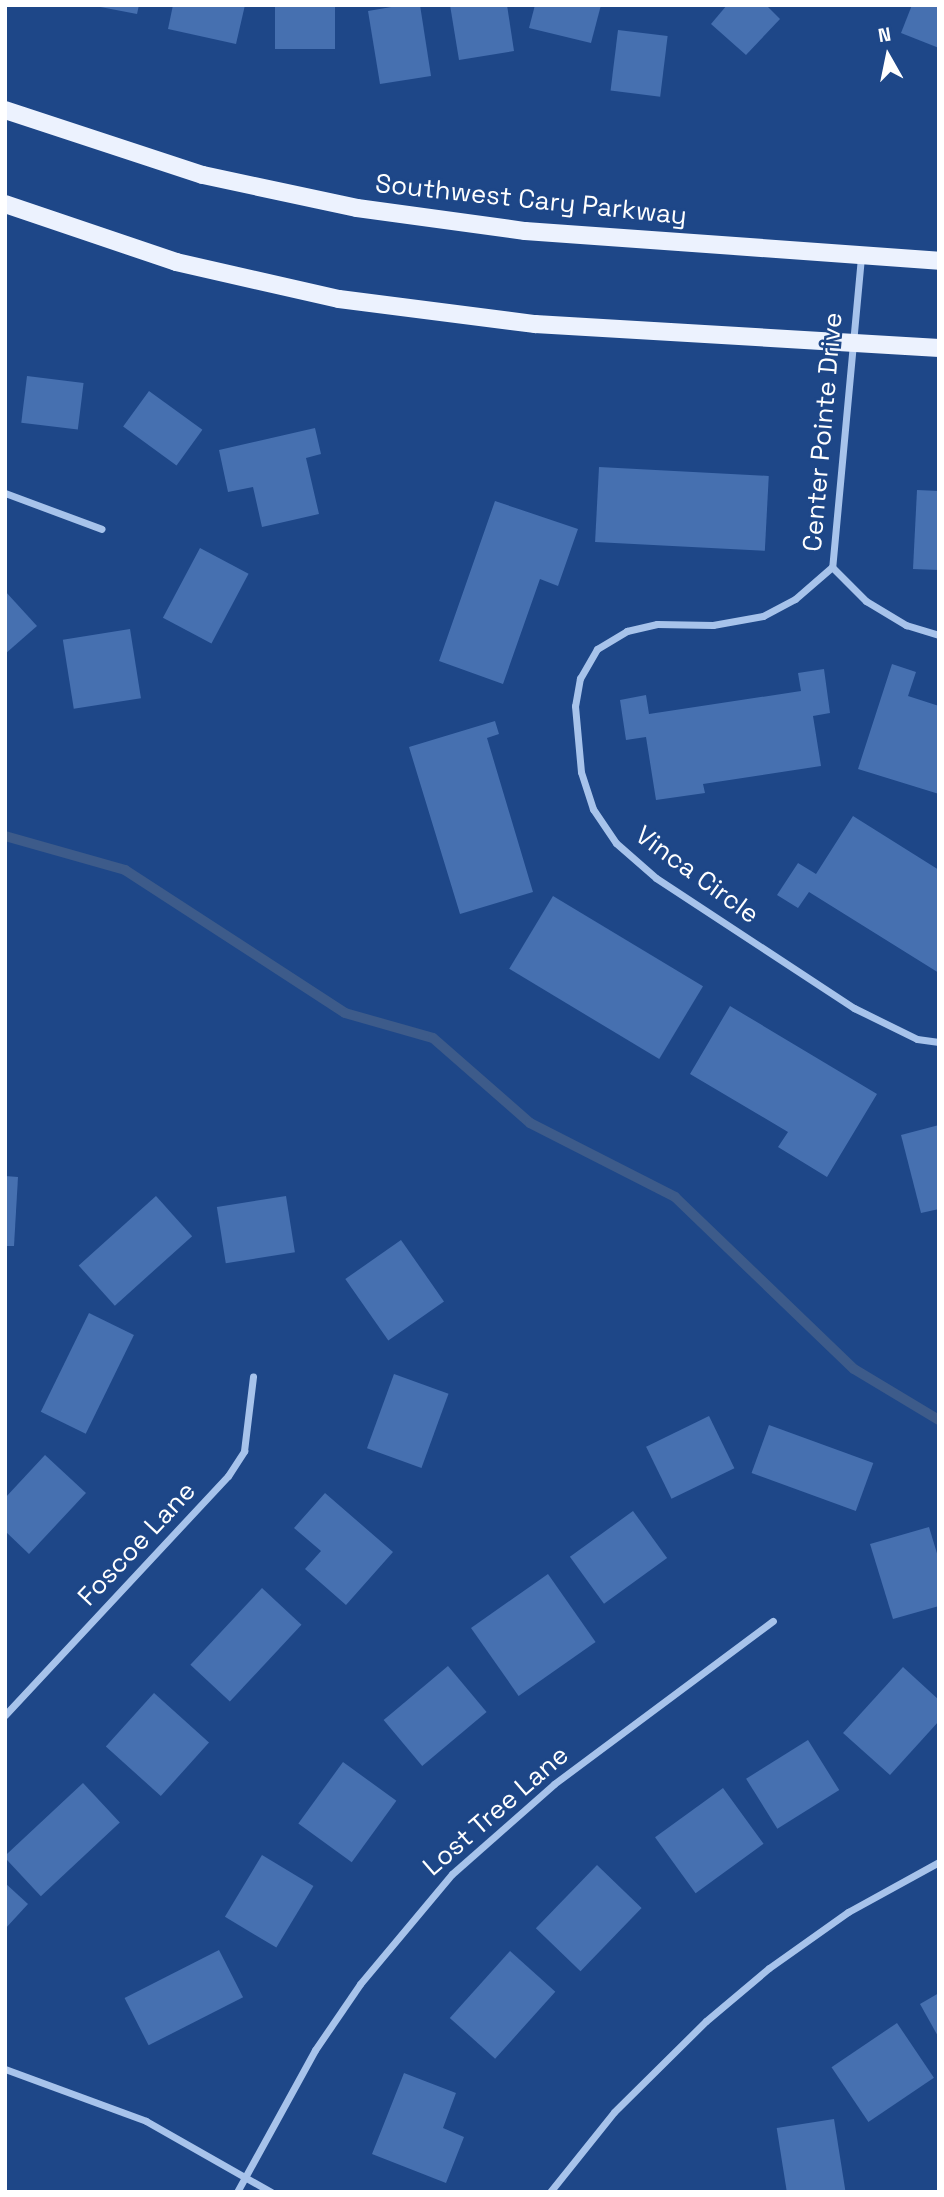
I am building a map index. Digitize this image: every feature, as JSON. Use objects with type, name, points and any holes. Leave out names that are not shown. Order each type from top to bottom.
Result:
[{"type":"main road","name":"Southwest Cary Parkway","points":[[5,110],[203,175],[357,208],[525,231],[939,261]]},
{"type":"main road","points":[[5,204],[176,262],[339,299],[536,324],[939,348]]},
{"type":"street","name":"Center Pointe Drive","points":[[862,256],[850,344],[832,567],[866,601],[906,625],[939,635]]},
{"type":"street","points":[[5,493],[102,529]]},
{"type":"street","name":"Vinca Circle","points":[[832,567],[795,599],[763,616],[713,625],[657,624],[627,631],[597,649],[580,678],[575,706],[580,772],[593,809],[616,843],[656,878],[854,1008],[917,1039],[939,1042]]},
{"type":"street","name":"Foscoe Lane","points":[[5,1715],[228,1476],[244,1451],[253,1377]]},
{"type":"street","name":"Lost Tree Lane","points":[[237,2192],[315,2050],[360,1984],[452,1874],[554,1784],[773,1621]]},
{"type":"street","points":[[550,2192],[614,2112],[706,2021],[769,1968],[848,1912],[939,1862]]},
{"type":"street","points":[[5,2069],[146,2121],[271,2192]]},
{"type":"building","points":[[90,5],[139,5],[137,14]]},
{"type":"building","points":[[173,5],[245,5],[236,44],[168,29]]},
{"type":"building","points":[[275,5],[335,5],[335,49],[275,49]]},
{"type":"building","points":[[420,5],[431,76],[380,84],[368,11]]},
{"type":"building","points":[[450,5],[507,5],[514,51],[459,60]]},
{"type":"building","points":[[535,5],[601,5],[591,43],[529,28]]},
{"type":"building","points":[[727,5],[766,5],[780,19],[746,55],[711,24]]},
{"type":"building","points":[[912,5],[939,5],[939,48],[901,33]]},
{"type":"building","points":[[618,30],[668,36],[660,97],[611,91]]},
{"type":"building","points":[[27,376],[84,383],[78,430],[21,423]]},
{"type":"building","points":[[149,391],[202,430],[177,465],[123,427]]},
{"type":"building","points":[[315,428],[321,454],[306,458],[319,514],[262,527],[253,487],[228,492],[219,450]]},
{"type":"building","points":[[599,467],[769,476],[765,551],[595,542]]},
{"type":"building","points":[[917,490],[939,491],[939,570],[913,569]]},
{"type":"building","points":[[495,501],[578,529],[558,586],[540,579],[503,684],[439,661]]},
{"type":"building","points":[[200,548],[249,574],[211,644],[163,618]]},
{"type":"building","points":[[5,591],[37,626],[5,654]]},
{"type":"building","points":[[130,629],[141,698],[74,709],[63,640]]},
{"type":"building","points":[[892,664],[916,672],[908,696],[939,706],[939,794],[858,769]]},
{"type":"building","points":[[824,669],[830,713],[813,716],[821,766],[703,784],[705,793],[656,800],[646,737],[626,740],[620,700],[646,695],[649,714],[801,691],[798,673]]},
{"type":"building","points":[[495,721],[499,734],[487,738],[533,892],[460,914],[409,747]]},
{"type":"building","points":[[853,816],[939,870],[939,973],[809,892],[798,908],[777,895],[798,863],[816,874]]},
{"type":"building","points":[[553,896],[703,986],[659,1059],[509,969]]},
{"type":"building","points":[[730,1006],[877,1094],[827,1177],[778,1147],[788,1132],[690,1074]]},
{"type":"building","points":[[939,1125],[939,1209],[921,1213],[901,1135]]},
{"type":"building","points":[[5,1176],[18,1177],[14,1246],[5,1246]]},
{"type":"building","points":[[156,1196],[192,1236],[115,1306],[79,1266]]},
{"type":"building","points":[[286,1196],[295,1252],[226,1263],[217,1207]]},
{"type":"building","points":[[401,1240],[444,1301],[388,1340],[345,1279]]},
{"type":"building","points":[[89,1313],[134,1335],[86,1434],[41,1412]]},
{"type":"building","points":[[394,1374],[449,1394],[421,1468],[367,1448]]},
{"type":"building","points":[[709,1416],[734,1468],[672,1499],[646,1447]]},
{"type":"building","points":[[769,1425],[873,1463],[856,1511],[752,1473]]},
{"type":"building","points":[[45,1455],[86,1493],[29,1554],[5,1531],[5,1498]]},
{"type":"building","points":[[325,1493],[393,1552],[346,1605],[305,1569],[321,1551],[294,1528]]},
{"type":"building","points":[[633,1511],[667,1558],[604,1604],[570,1557]]},
{"type":"building","points":[[929,1527],[939,1560],[939,1606],[893,1619],[870,1544]]},
{"type":"building","points":[[548,1574],[596,1642],[519,1696],[471,1628]]},
{"type":"building","points":[[262,1588],[301,1625],[230,1702],[190,1665]]},
{"type":"building","points":[[448,1666],[487,1712],[422,1766],[384,1720]]},
{"type":"building","points":[[903,1667],[939,1700],[939,1721],[890,1775],[843,1733]]},
{"type":"building","points":[[154,1693],[209,1743],[161,1796],[106,1747]]},
{"type":"building","points":[[808,1740],[839,1790],[777,1829],[746,1779]]},
{"type":"building","points":[[343,1762],[396,1801],[352,1862],[298,1823]]},
{"type":"building","points":[[83,1783],[120,1822],[41,1896],[5,1856]]},
{"type":"building","points":[[723,1788],[764,1844],[696,1893],[655,1837]]},
{"type":"building","points":[[262,1855],[313,1886],[276,1948],[225,1917]]},
{"type":"building","points":[[597,1865],[642,1908],[580,1971],[536,1928]]},
{"type":"building","points":[[5,1883],[28,1904],[5,1929]]},
{"type":"building","points":[[219,1950],[243,1997],[149,2045],[125,1998]]},
{"type":"building","points":[[510,1951],[555,1992],[495,2059],[450,2018]]},
{"type":"building","points":[[939,1993],[939,2038],[920,2004]]},
{"type":"building","points":[[897,2023],[934,2078],[868,2122],[832,2067]]},
{"type":"building","points":[[404,2073],[456,2093],[443,2128],[464,2137],[446,2183],[372,2154]]},
{"type":"building","points":[[834,2119],[846,2192],[787,2192],[777,2128]]},
{"type":"waterway","points":[[5,836],[125,870],[345,1013],[433,1038],[530,1123],[675,1197],[854,1369],[939,1420]]}]
